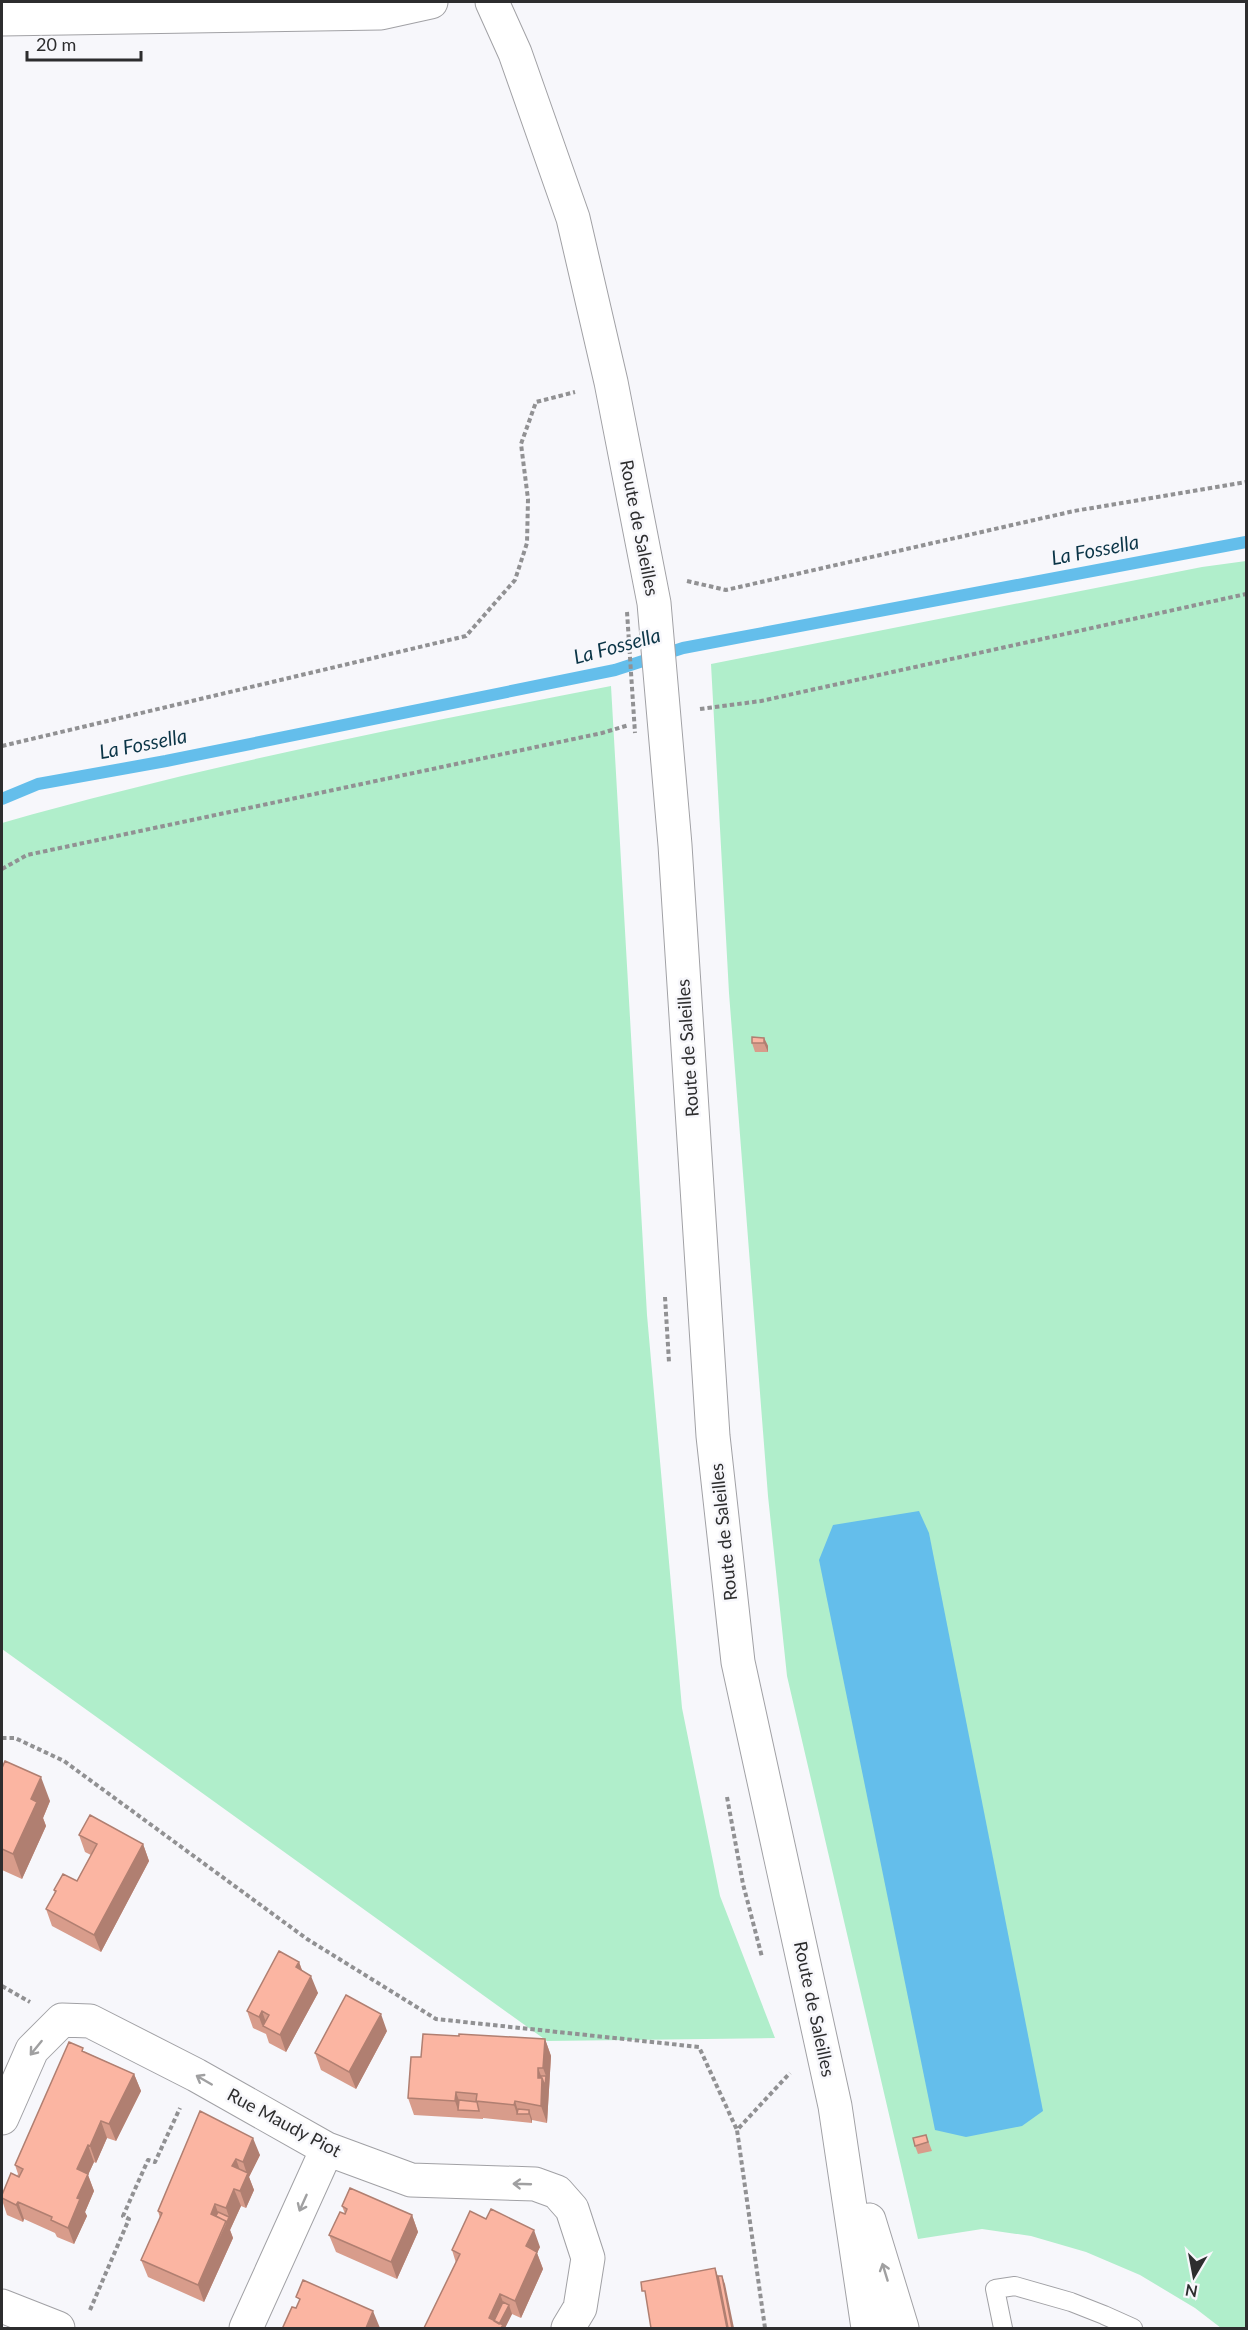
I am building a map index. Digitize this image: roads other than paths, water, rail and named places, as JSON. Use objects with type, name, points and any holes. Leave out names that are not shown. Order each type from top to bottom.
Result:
[{"type":"main road","name":"Route de Saleilles","points":[[492,2],[515,53],[573,218],[611,382],[643,596],[664,714],[675,845],[713,1437],[738,1662],[836,2106],[902,2328]]},
{"type":"main road","points":[[2,19],[381,13],[424,4]]},
{"type":"main road","name":"Rue Maudy Piot","points":[[2,2118],[32,2050],[62,2020],[90,2021],[196,2075],[327,2149],[411,2180],[535,2184],[557,2192],[572,2209],[588,2258],[583,2322]]},
{"type":"main road","name":"Route de Saleilles","points":[[836,2106],[868,2328]]},
{"type":"main road","points":[[246,2328],[327,2149]]},
{"type":"main road","points":[[2,2306],[72,2323]]},
{"type":"lane","points":[[1003,2328],[995,2289],[1015,2286],[1071,2302],[1133,2328]]},
{"type":"water","points":[[919,1511],[929,1533],[1043,2111],[1022,2126],[966,2137],[935,2130],[819,1560],[833,1525]]},
{"type":"waterway","name":"La Fossella","points":[[2,799],[38,784],[166,761],[615,670],[683,648],[1246,542]]}]
